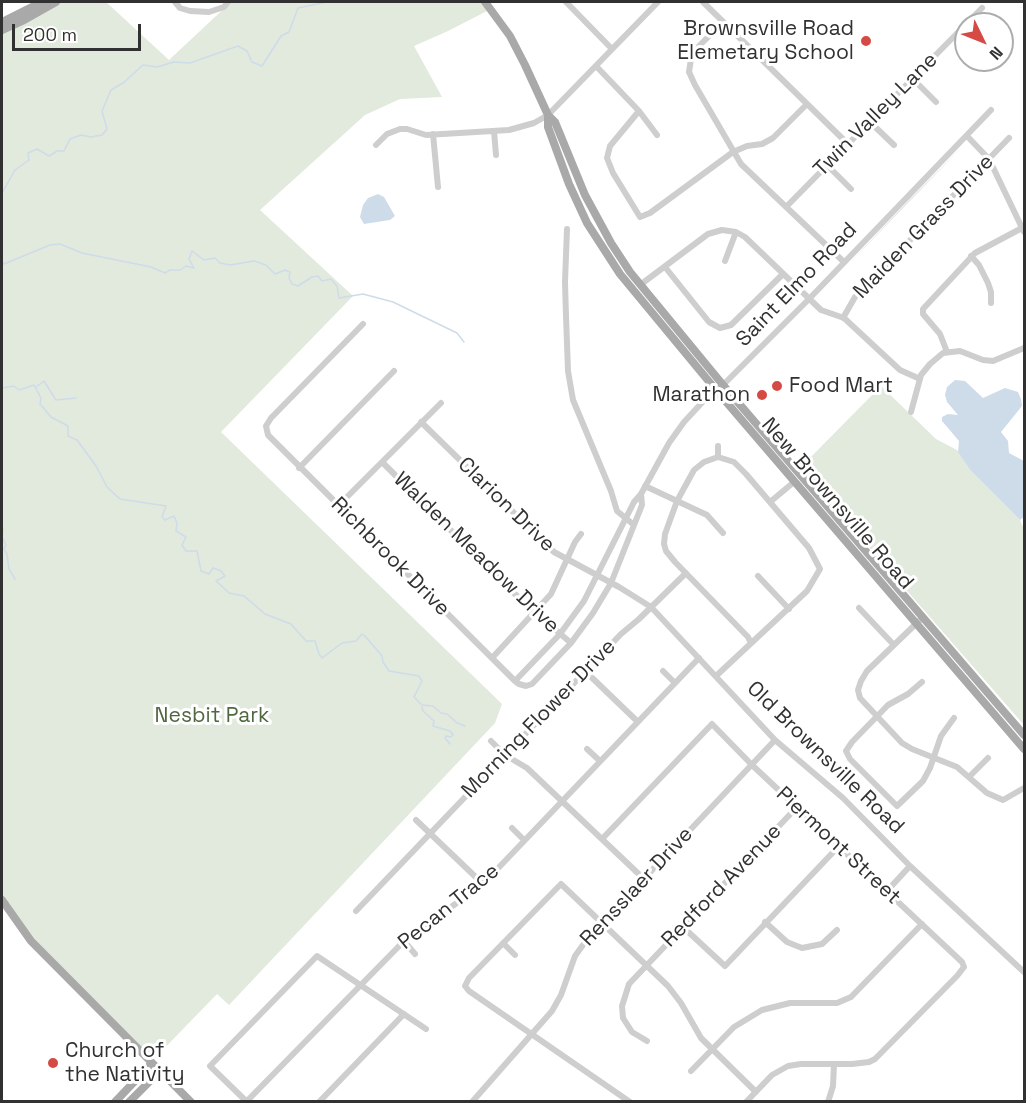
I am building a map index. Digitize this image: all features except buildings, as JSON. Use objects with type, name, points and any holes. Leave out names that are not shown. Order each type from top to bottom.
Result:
[{"type":"main road","points":[[2,22],[42,2]]},
{"type":"main road","points":[[2,30],[56,2]]},
{"type":"main road","points":[[485,2],[510,36],[548,115]]},
{"type":"main road","name":"New Brownsville Road","points":[[548,115],[555,122],[585,195],[621,260],[794,482],[1024,749]]},
{"type":"main road","name":"New Brownsville Road","points":[[548,115],[548,127],[587,223],[629,286],[923,617],[1024,735]]},
{"type":"main road","points":[[2,900],[31,941],[191,1101]]},
{"type":"main road","points":[[117,1101],[152,1063]]},
{"type":"main road","points":[[129,1101],[160,1071]]},
{"type":"street","points":[[175,2],[180,8],[208,12],[224,7],[228,2]]},
{"type":"street","points":[[566,2],[612,49]]},
{"type":"street","points":[[573,8],[580,2]]},
{"type":"street","points":[[376,145],[387,134],[400,129],[426,135],[494,131],[524,127],[548,115],[658,2]]},
{"type":"street","points":[[703,2],[848,144]]},
{"type":"street","name":"Twin Valley Lane","points":[[978,12],[982,8]]},
{"type":"street","points":[[723,22],[699,46],[691,59],[689,72],[694,85],[733,152],[746,169],[844,262]]},
{"type":"street","name":"Twin Valley Lane","points":[[787,206],[954,36]]},
{"type":"street","points":[[596,66],[639,111],[657,135]]},
{"type":"street","points":[[912,78],[936,102]]},
{"type":"street","points":[[639,111],[610,146],[607,158],[613,173],[640,217],[650,213],[733,152],[747,146],[762,144],[773,138],[807,104]]},
{"type":"street","name":"Saint Elmo Road","points":[[642,494],[634,502],[584,601],[560,633],[515,681],[521,685],[532,684],[571,643],[593,613],[611,583],[642,505],[645,486],[678,430],[709,395],[809,299],[991,110]]},
{"type":"street","points":[[870,122],[894,145]]},
{"type":"street","points":[[494,131],[496,155]]},
{"type":"street","points":[[433,134],[438,187]]},
{"type":"street","points":[[947,352],[939,331],[922,312],[971,256],[982,248],[1023,230],[989,159],[967,136]]},
{"type":"street","name":"Maiden Grass Drive","points":[[843,318],[855,297],[1009,138]]},
{"type":"street","points":[[827,165],[851,189]]},
{"type":"street","points":[[567,229],[568,371],[573,400],[611,491],[618,514],[634,525]]},
{"type":"street","points":[[640,285],[708,234],[722,230],[736,232],[745,237],[823,311],[843,318],[900,370],[920,380]]},
{"type":"street","points":[[725,261],[736,232]]},
{"type":"street","points":[[971,256],[987,280],[991,292],[991,303]]},
{"type":"street","points":[[664,267],[709,322],[720,328],[731,325],[783,274]]},
{"type":"street","name":"Richbrook Drive","points":[[363,324],[271,418],[267,424],[267,433],[271,440],[515,681]]},
{"type":"street","points":[[911,412],[926,367],[947,352],[962,351],[983,360],[993,361],[1024,348]]},
{"type":"street","points":[[299,468],[394,371]]},
{"type":"street","points":[[338,507],[441,403]]},
{"type":"street","name":"Clarion Drive","points":[[421,422],[552,551],[598,576]]},
{"type":"street","points":[[718,446],[718,457]]},
{"type":"street","points":[[716,676],[789,609],[812,585],[820,569],[809,548],[740,468],[718,457],[704,462],[694,470],[677,501],[665,534],[664,544],[670,556],[748,637],[751,643]]},
{"type":"street","name":"Walden Meadow Drive","points":[[382,462],[535,612],[571,643]]},
{"type":"street","points":[[770,502],[794,482]]},
{"type":"street","points":[[645,486],[707,515],[723,533]]},
{"type":"street","points":[[492,658],[551,594],[581,534]]},
{"type":"street","name":"Morning Flower Drive","points":[[356,910],[621,634],[686,573]]},
{"type":"street","name":"Old Brownsville Road","points":[[598,576],[651,607],[775,740],[843,798],[910,866],[1024,972]]},
{"type":"street","points":[[758,576],[789,609]]},
{"type":"street","points":[[859,608],[893,644]]},
{"type":"street","points":[[923,617],[867,671],[858,690],[860,698],[902,743],[954,765],[970,776],[987,793],[1003,801],[1024,788]]},
{"type":"street","name":"Pecan Trace","points":[[246,1101],[404,941],[483,884],[699,658]]},
{"type":"street","points":[[585,671],[638,722]]},
{"type":"street","points":[[663,671],[675,683]]},
{"type":"street","points":[[922,682],[906,696],[888,705],[846,751],[849,759],[897,806],[923,781],[943,731],[954,718]]},
{"type":"street","name":"Piermont Street","points":[[602,839],[712,724],[752,765],[962,962],[964,967],[881,1054],[869,1062],[834,1064]]},
{"type":"street","name":"Rensslaer Drive","points":[[472,1101],[557,1003],[577,954],[602,922],[775,740]]},
{"type":"street","points":[[491,741],[505,755],[525,766],[644,879]]},
{"type":"street","points":[[587,749],[600,761]]},
{"type":"street","points":[[970,776],[988,758]]},
{"type":"street","name":"Redford Avenue","points":[[647,1041],[629,1028],[622,1011],[628,986],[797,807]]},
{"type":"street","points":[[416,820],[483,884]]},
{"type":"street","points":[[512,828],[525,840]]},
{"type":"street","points":[[683,927],[725,966],[839,846]]},
{"type":"street","points":[[887,891],[910,866]]},
{"type":"street","points":[[630,1101],[469,991],[465,986],[561,884],[674,992],[696,1031],[756,1092]]},
{"type":"street","points":[[765,922],[790,944],[802,948],[822,944],[837,930]]},
{"type":"street","points":[[691,1071],[740,1022],[762,1010],[785,1004],[834,1003],[848,999],[922,924]]},
{"type":"street","points":[[404,941],[415,954]]},
{"type":"street","points":[[503,943],[515,955]]},
{"type":"street","points":[[246,1101],[210,1066],[317,956],[426,1029]]},
{"type":"street","points":[[319,1101],[404,1014]]},
{"type":"street","points":[[746,1101],[772,1075],[788,1066],[834,1064],[833,1086],[828,1101]]},
{"type":"green space","name":"Nesbit Park","points":[[39,2],[106,2],[169,60],[231,2],[485,2],[491,9],[414,46],[442,97],[400,99],[365,115],[260,210],[353,296],[221,432],[502,704],[495,723],[229,1005],[217,994],[151,1062],[28,936],[2,900],[2,21]]},
{"type":"green space","points":[[965,144],[846,267],[908,201]]},
{"type":"green space","points":[[881,386],[936,439],[957,450],[970,470],[1020,520],[1024,529],[1024,725],[800,468]]},
{"type":"water","points":[[378,194],[384,197],[395,216],[390,220],[364,224],[360,217],[363,205],[368,198]]},
{"type":"water","points":[[955,380],[965,381],[983,398],[1005,388],[1018,392],[1022,406],[1001,432],[1008,441],[1009,453],[1024,461],[1024,517],[1020,520],[970,470],[958,452],[959,441],[942,421],[942,417],[948,414],[958,415],[947,402],[945,395],[947,387]]},
{"type":"waterway","points":[[2,193],[15,170],[29,160],[28,153],[37,149],[49,156],[57,151],[64,151],[70,139],[81,135],[91,137],[102,135],[107,129],[102,111],[111,90],[123,83],[143,65],[157,67],[174,62],[190,63],[238,46],[247,51],[252,62],[262,66],[281,36],[289,32],[298,8],[327,2]]},
{"type":"waterway","points":[[2,261],[4,264],[50,245],[60,244],[82,253],[151,267],[165,273],[170,270],[180,270],[186,266],[194,268],[189,259],[192,251],[204,260],[215,258],[220,263],[230,265],[254,261],[266,265],[275,274],[285,270],[290,272],[289,278],[292,284],[298,286],[318,276],[322,281],[331,279],[337,286],[339,298],[363,294],[393,302],[457,333],[464,342]]},
{"type":"waterway","points":[[36,387],[44,381],[56,400],[76,398]]},
{"type":"waterway","points":[[2,388],[14,386],[19,390],[34,385],[41,398],[40,404],[51,417],[68,426],[68,436],[77,440],[96,466],[107,487],[120,499],[166,506],[162,517],[165,520],[174,516],[177,523],[176,531],[186,537],[182,545],[186,551],[197,551],[201,571],[209,574],[213,568],[221,571],[225,576],[216,581],[229,593],[244,596],[265,614],[291,624],[306,641],[315,641],[322,658],[342,643],[356,641],[362,634],[382,656],[389,671],[419,676],[422,681],[414,697],[422,705],[433,706],[465,726]]},
{"type":"waterway","points":[[2,527],[2,534]]},
{"type":"waterway","points":[[2,537],[6,545],[4,549],[9,569],[15,579]]},
{"type":"waterway","points":[[422,707],[423,711],[434,721],[433,726],[450,731],[453,735],[445,738],[450,744]]},
{"type":"place","name":"Brownsville Road Elemetary School","points":[[866,41]]},
{"type":"place","name":"Food Mart","points":[[777,386]]},
{"type":"place","name":"Marathon","points":[[762,395]]},
{"type":"place","name":"Church of the Nativity","points":[[53,1063]]}]
